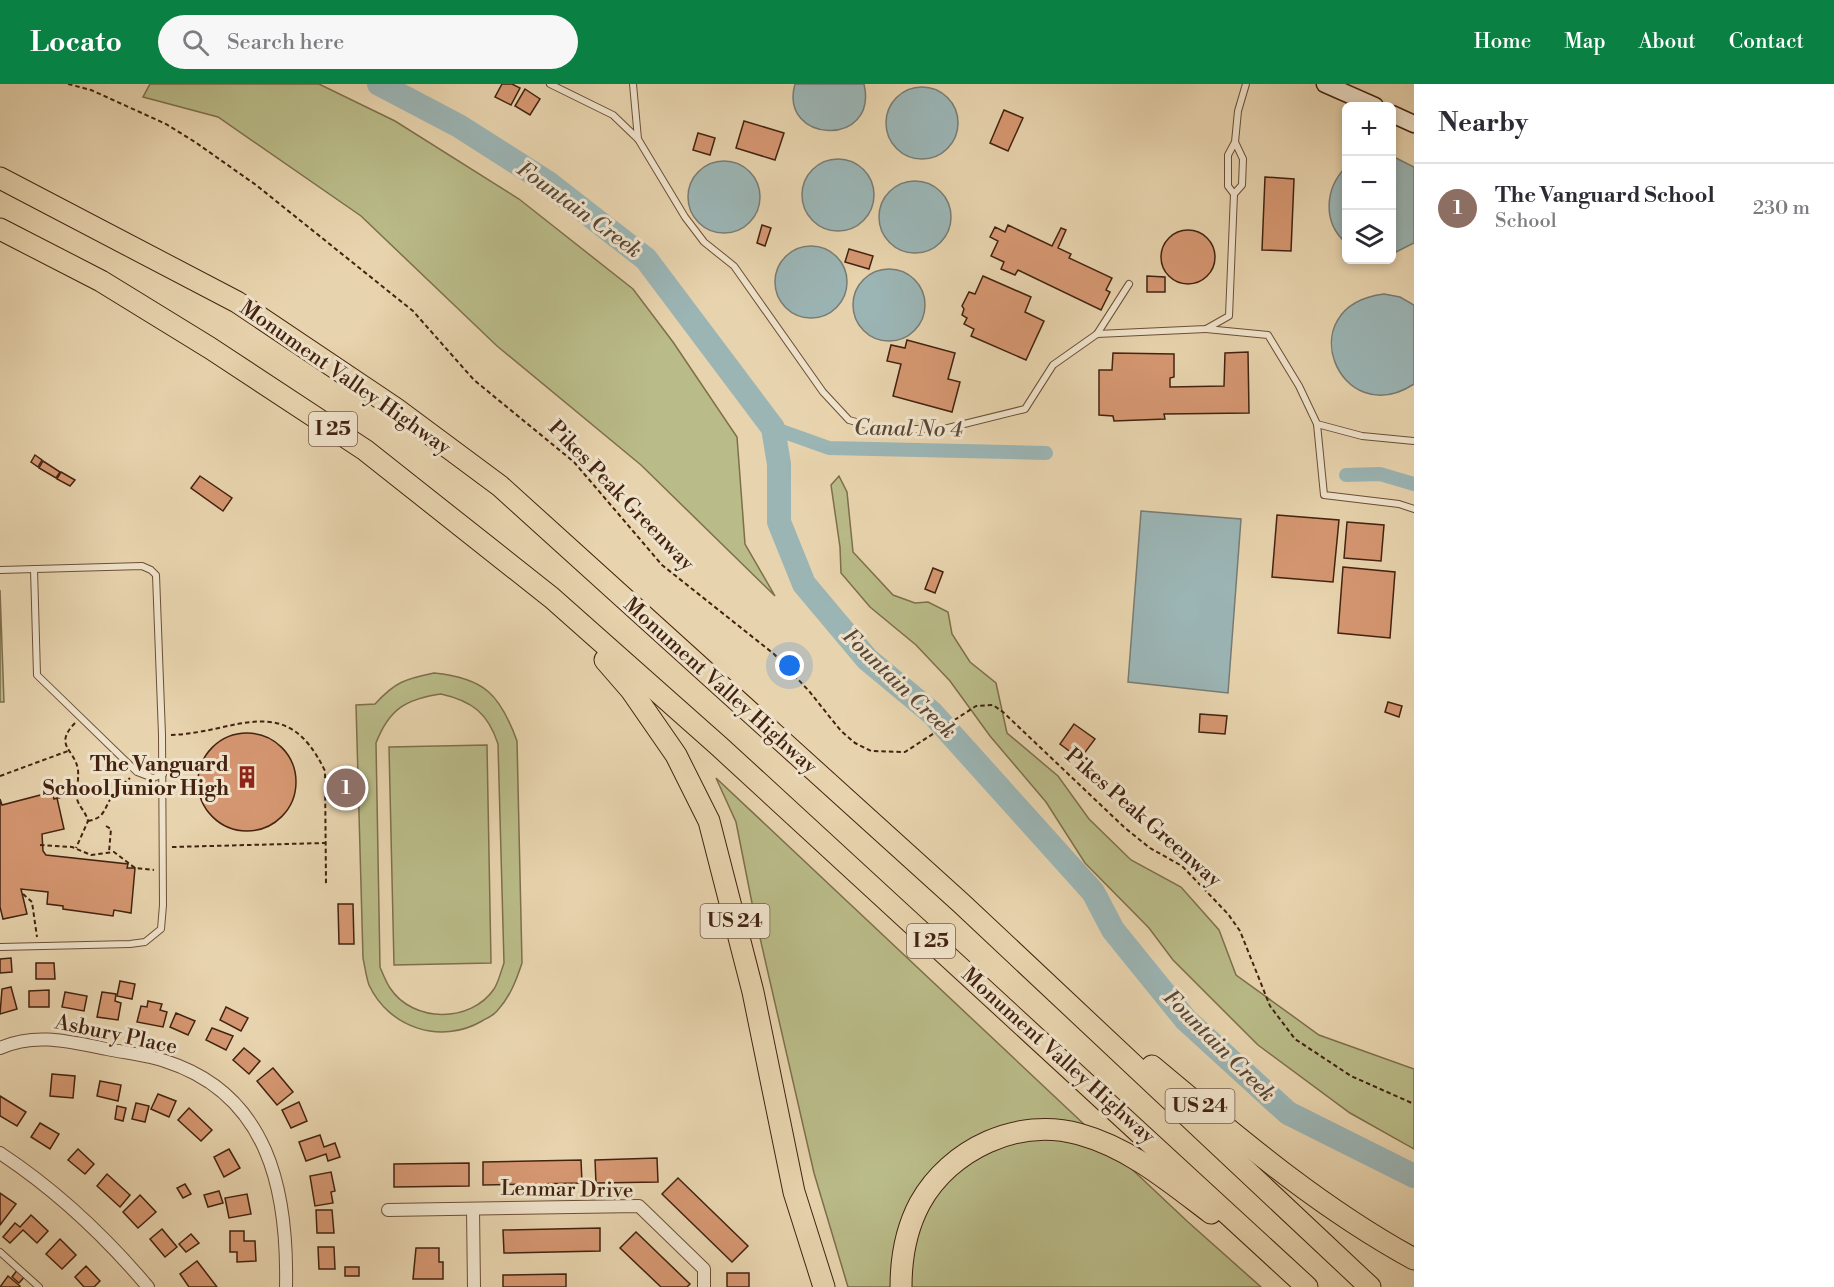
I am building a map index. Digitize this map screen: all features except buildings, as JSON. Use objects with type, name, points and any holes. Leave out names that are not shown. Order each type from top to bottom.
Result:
[{"type":"highway","name":"Monument Valley Highway","points":[[0,178],[237,302],[395,408],[500,486],[998,938],[1370,1287]]},
{"type":"highway","name":"Monument Valley Highway","points":[[0,229],[101,280],[210,348],[365,450],[552,598],[720,747],[1306,1287]]},
{"type":"highway","points":[[0,236],[101,280]]},
{"type":"highway","name":"US 24","points":[[552,598],[631,690],[676,755],[709,821],[753,992],[794,1192],[824,1287]]},
{"type":"highway","name":"US 24","points":[[998,938],[1260,1157],[1340,1215],[1414,1259]]},
{"type":"highway","points":[[901,1287],[904,1246],[920,1204],[939,1178],[962,1157],[982,1144],[1016,1132],[1045,1129],[1079,1134],[1135,1157],[1306,1287]]},
{"type":"street","points":[[1325,84],[1366,102]]},
{"type":"street","points":[[1396,116],[1414,124]]},
{"type":"street","name":"Asbury Place","points":[[0,1048],[22,1041],[56,1039],[148,1057],[183,1069],[219,1091],[251,1123],[262,1141],[277,1178],[284,1218],[286,1287]]},
{"type":"street","points":[[0,1153],[39,1180],[85,1220],[148,1287]]},
{"type":"street","name":"Lenmar Drive","points":[[388,1210],[639,1206],[704,1269],[704,1287]]},
{"type":"street","points":[[473,1209],[474,1287]]},
{"type":"lane","points":[[550,84],[613,116],[638,139],[685,217],[704,242],[734,266],[823,392],[849,420],[885,430],[948,428],[1025,409],[1053,365],[1097,334],[1129,284]]},
{"type":"lane","points":[[633,84],[638,139]]},
{"type":"lane","points":[[1206,329],[1229,316],[1233,194],[1228,186],[1228,155],[1235,142],[1238,111],[1246,84]]},
{"type":"lane","points":[[1233,194],[1242,185],[1243,159],[1235,142]]},
{"type":"lane","points":[[1097,334],[1206,329],[1268,335],[1299,386],[1317,424],[1324,495],[1399,504],[1414,509]]},
{"type":"lane","points":[[1317,424],[1362,436],[1414,441]]},
{"type":"lane","points":[[0,570],[142,566],[156,575],[163,774],[163,916],[161,929],[155,936],[145,942],[130,945],[0,947]]},
{"type":"lane","points":[[34,569],[37,675],[137,772],[153,778],[163,774]]},
{"type":"lane","points":[[0,1252],[39,1287]]},
{"type":"path","name":"Pikes Peak Greenway","points":[[68,84],[90,90],[166,124],[256,185],[413,311],[474,380],[574,462],[662,565],[774,654],[809,691],[841,731],[855,743],[871,751],[894,754],[917,747],[976,706],[993,705],[1003,712],[1125,828],[1150,848],[1182,866],[1204,888],[1240,931],[1270,1006],[1294,1039],[1351,1076],[1414,1104]]},
{"type":"path","points":[[162,735],[193,734],[252,720],[266,720],[291,728],[310,746],[325,771],[326,884]]},
{"type":"path","points":[[75,723],[65,735],[68,751],[77,764],[80,787],[77,801],[88,820]]},
{"type":"path","points":[[0,776],[68,751]]},
{"type":"path","points":[[88,820],[100,817],[107,811],[113,796],[137,772]]},
{"type":"path","points":[[57,798],[77,794]]},
{"type":"path","points":[[76,848],[88,820]]},
{"type":"path","points":[[106,826],[111,829],[109,852]]},
{"type":"path","points":[[163,847],[326,843]]},
{"type":"path","points":[[40,845],[76,848],[91,855],[109,852],[121,855],[135,868],[163,870]]},
{"type":"path","points":[[23,894],[32,902],[38,946]]},
{"type":"green space","points":[[150,84],[319,84],[395,121],[519,199],[633,289],[673,342],[737,437],[745,544],[775,596],[641,465],[497,346],[361,216],[218,117],[143,97]]},
{"type":"green space","points":[[839,476],[847,492],[853,552],[893,595],[915,603],[928,602],[948,612],[952,634],[970,662],[996,683],[1007,733],[1058,776],[1089,819],[1131,860],[1181,887],[1219,930],[1236,975],[1319,1035],[1414,1069],[1414,1149],[1350,1113],[1258,1045],[1173,960],[1149,928],[1085,863],[1046,802],[990,736],[950,681],[916,645],[870,607],[841,573],[840,547],[831,485]]},
{"type":"green space","points":[[0,590],[4,702],[0,702]]},
{"type":"green space","points":[[434,673],[466,679],[488,691],[504,711],[517,741],[522,963],[509,994],[492,1016],[466,1028],[450,1032],[418,1028],[403,1022],[389,1012],[369,985],[363,958],[356,705],[375,704],[395,686]],"holes":[[[441,694],[462,700],[484,716],[498,744],[504,963],[496,986],[484,1000],[457,1013],[442,1014],[427,1013],[413,1008],[400,999],[389,986],[380,967],[376,743],[393,714],[408,703]]]},
{"type":"green space","points":[[487,745],[491,963],[394,965],[389,747]]},
{"type":"green space","points":[[716,778],[1188,1222],[1261,1287],[848,1287],[814,1173],[752,903],[736,822]]},
{"type":"water","points":[[795,84],[864,84],[865,105],[857,119],[844,128],[829,130],[813,127],[801,118],[794,104]]},
{"type":"water","points":[[922,87],[942,93],[952,103],[958,123],[952,143],[942,153],[922,159],[902,153],[892,143],[886,123],[892,103],[902,93]]},
{"type":"water","points":[[1396,158],[1414,167],[1414,243],[1396,252]]},
{"type":"water","points":[[838,159],[858,165],[868,175],[874,195],[868,215],[858,225],[838,231],[818,225],[808,215],[802,195],[808,175],[818,165]]},
{"type":"water","points":[[724,161],[744,167],[754,177],[760,197],[754,217],[744,227],[724,233],[704,227],[694,217],[688,197],[694,177],[704,167]]},
{"type":"water","points":[[1342,172],[1342,239],[1333,225],[1329,205],[1330,195]]},
{"type":"water","points":[[915,181],[935,187],[945,197],[951,217],[945,237],[935,247],[915,253],[895,247],[885,237],[879,217],[885,197],[895,187]]},
{"type":"water","points":[[811,246],[831,252],[841,262],[847,282],[841,302],[831,312],[811,318],[791,312],[781,302],[775,282],[781,262],[791,252]]},
{"type":"water","points":[[889,269],[909,275],[919,285],[925,305],[919,325],[909,335],[889,341],[869,335],[859,325],[853,305],[859,285],[869,275]]},
{"type":"water","points":[[1384,294],[1400,297],[1414,305],[1414,384],[1387,395],[1364,392],[1346,380],[1335,362],[1332,341],[1338,320],[1355,303]]},
{"type":"water","points":[[1141,511],[1241,519],[1228,693],[1128,682]]},
{"type":"waterway","name":"Fountain Creek","points":[[379,84],[459,126],[547,182],[646,259],[773,428],[779,464],[779,522],[804,584],[867,659],[932,713],[1093,892],[1113,930],[1186,1020],[1288,1113],[1414,1176]]},
{"type":"waterway","name":"Canal No 4","points":[[773,428],[829,448],[1046,453]]},
{"type":"waterway","name":"Canal No 4","points":[[1346,475],[1380,474],[1414,484]]},
{"type":"place","name":"The Vanguard School Junior High","points":[[247,777]]},
{"type":"place","name":"The Vanguard School","points":[[346,788]]}]
